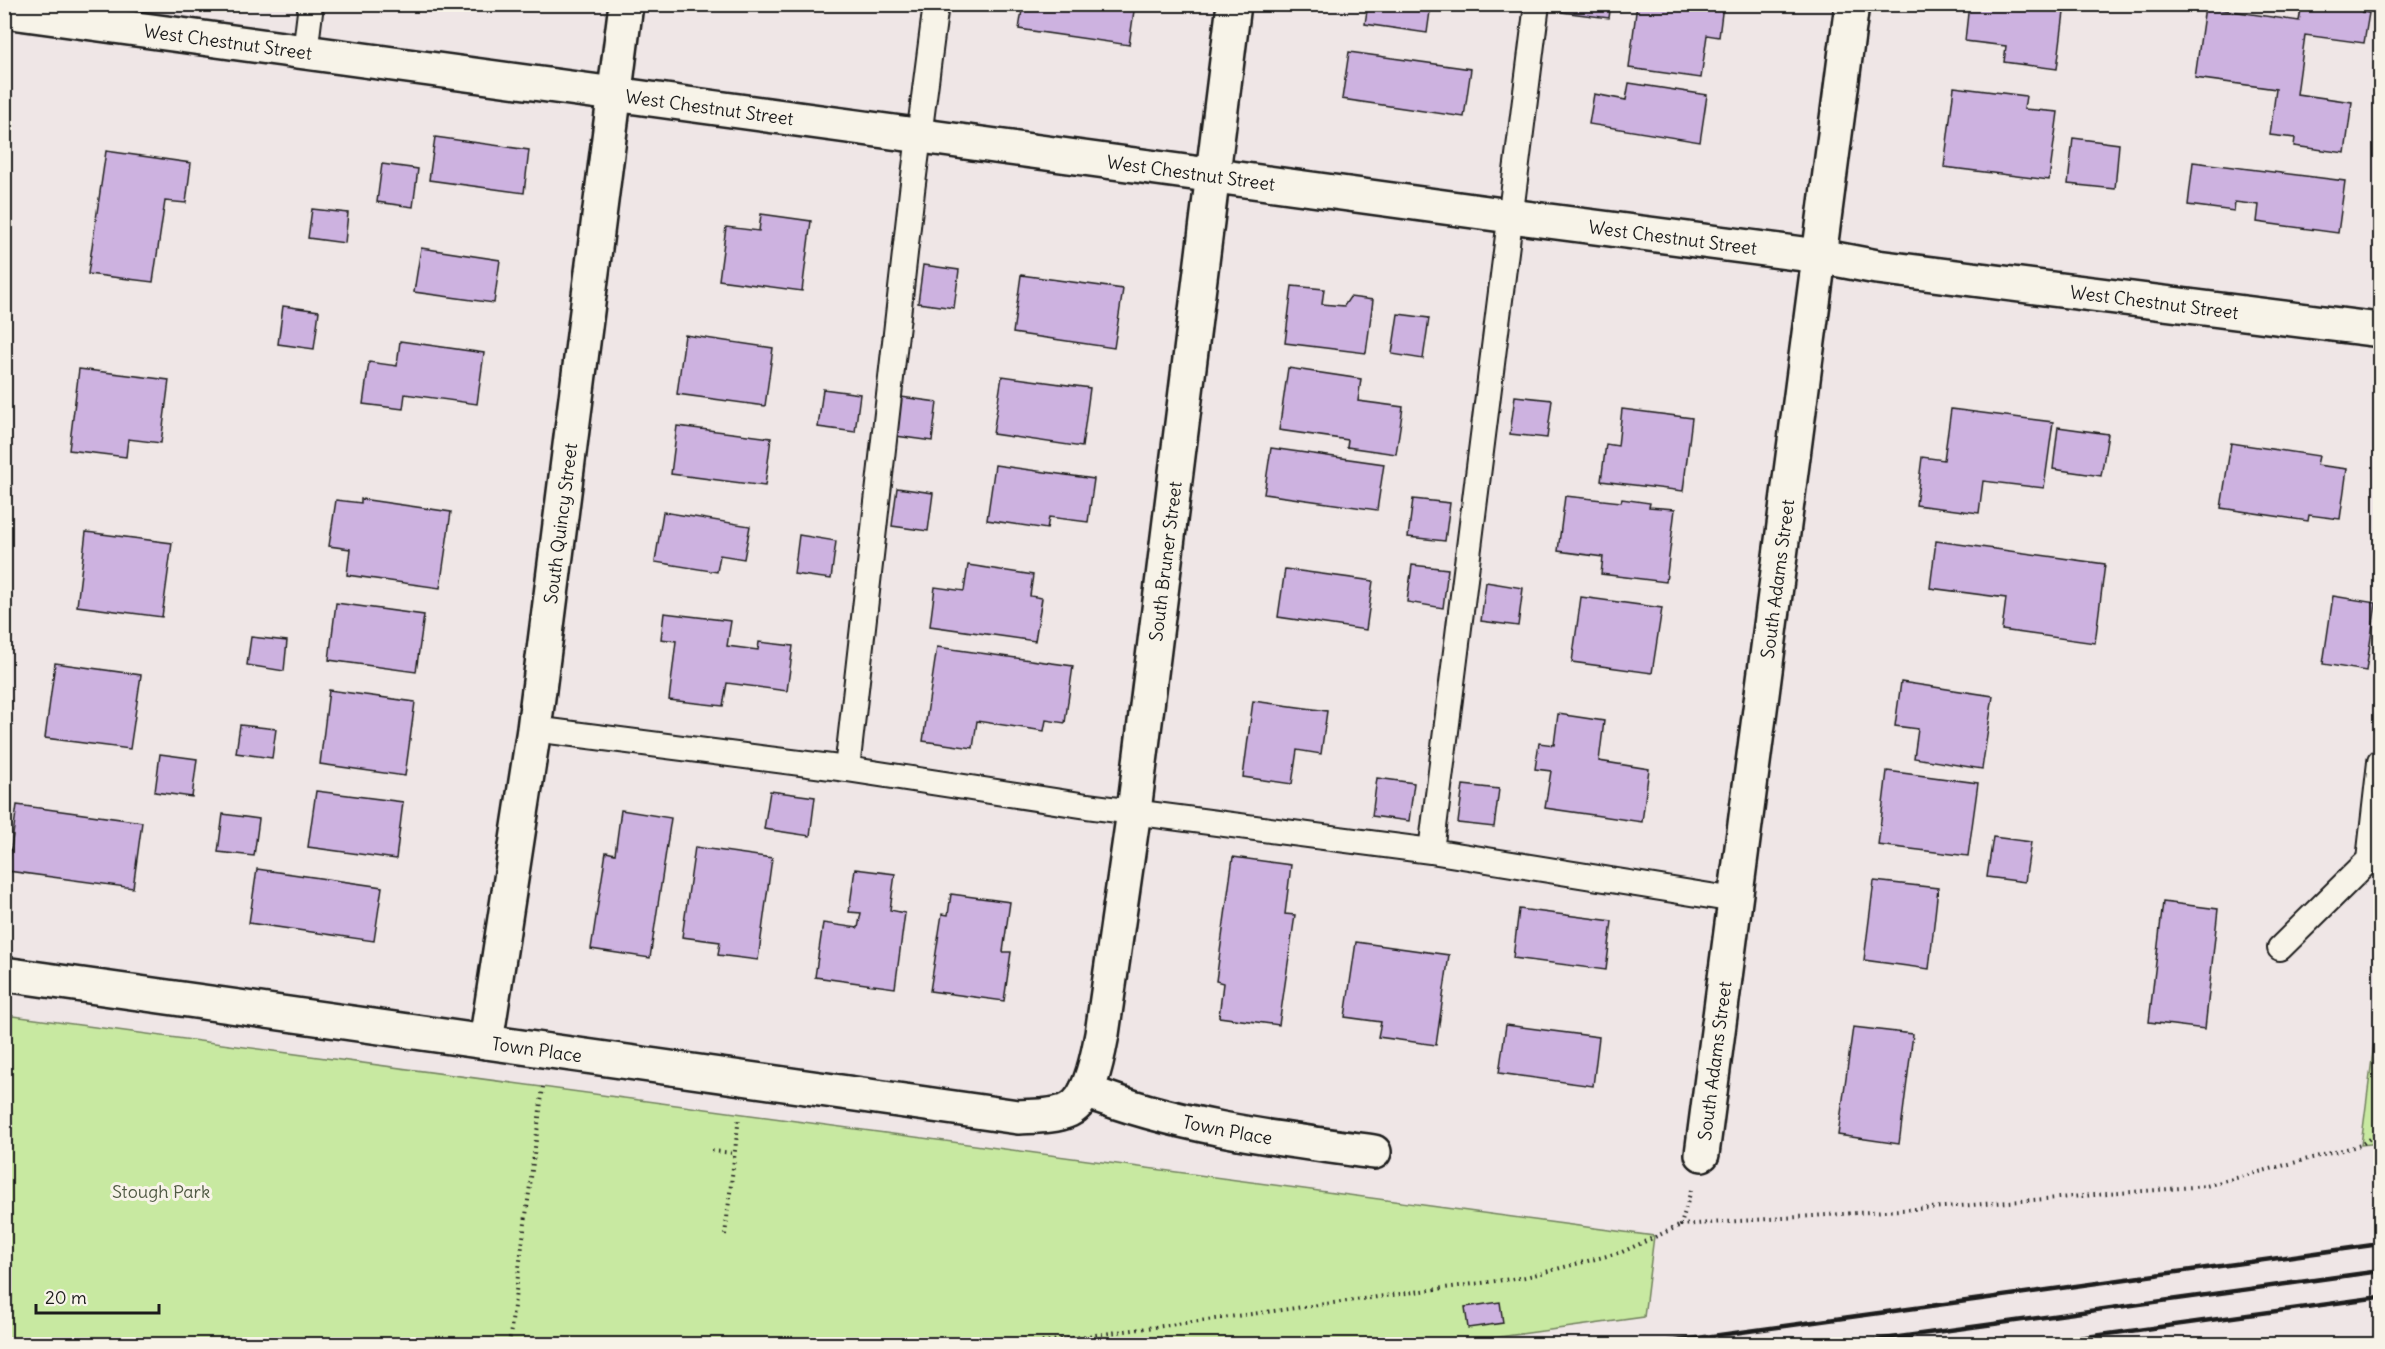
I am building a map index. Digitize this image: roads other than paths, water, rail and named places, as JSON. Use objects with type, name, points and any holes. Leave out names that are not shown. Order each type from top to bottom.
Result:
[{"type":"street","name":"South Quincy Street","points":[[486,1042],[534,729],[626,4]]},
{"type":"street","name":"South Bruner Street","points":[[1078,1100],[1097,1063],[1134,812],[1234,4]]},
{"type":"street","name":"South Adams Street","points":[[1702,1154],[1852,4]]},
{"type":"street","name":"West Chestnut Street","points":[[4,11],[1819,256],[1877,267],[2380,330]]},
{"type":"street","name":"Town Place","points":[[4,974],[1018,1117],[1048,1115],[1078,1100],[1119,1104],[1262,1137],[1374,1152]]},
{"type":"lane","points":[[305,53],[311,4]]},
{"type":"lane","points":[[846,769],[918,135],[936,4]]},
{"type":"lane","points":[[1431,851],[1537,4]]},
{"type":"lane","points":[[534,729],[846,769],[1134,812],[1431,851],[1735,900]]},
{"type":"lane","points":[[2280,948],[2369,861],[2380,762]]},
{"type":"railway","points":[[1654,1344],[2380,1244]]},
{"type":"railway","points":[[1848,1344],[2380,1271]]},
{"type":"railway","points":[[2035,1344],[2380,1297]]},
{"type":"park label","name":"Stough Park","points":[[161,1191]]}]
